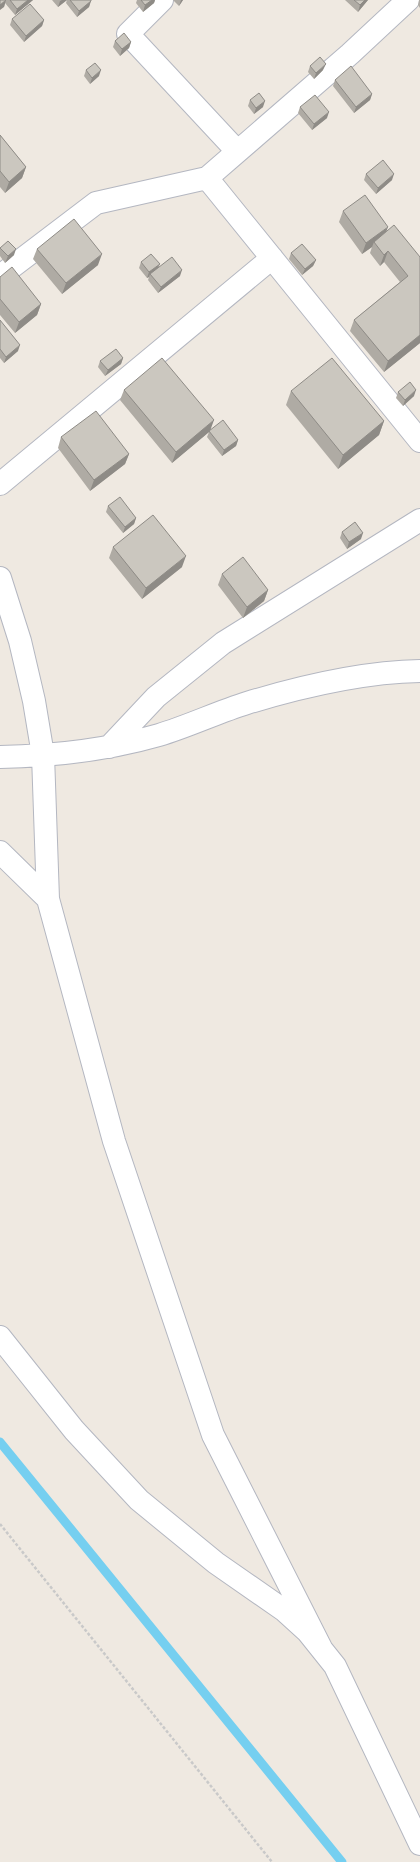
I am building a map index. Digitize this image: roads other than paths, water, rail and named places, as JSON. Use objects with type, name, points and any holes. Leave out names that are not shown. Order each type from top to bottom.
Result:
[{"type":"street","points":[[162,0],[128,34],[237,151]]},
{"type":"street","points":[[0,276],[96,203],[207,178],[350,54],[408,0]]},
{"type":"street","points":[[207,178],[420,441]]},
{"type":"street","points":[[0,484],[272,258]]},
{"type":"street","points":[[109,747],[156,697],[223,642],[420,520]]},
{"type":"street","points":[[0,578],[22,649],[34,701],[43,755],[48,899],[114,1141],[214,1435],[321,1648]]},
{"type":"street","points":[[0,756],[43,755],[109,747],[159,735],[246,704],[286,692],[363,676],[420,671]]},
{"type":"street","points":[[0,852],[48,899]]},
{"type":"street","points":[[0,1338],[74,1430],[139,1500],[216,1564],[284,1611],[307,1632],[321,1648],[335,1666],[420,1844]]},
{"type":"waterway","points":[[0,1442],[342,1862]]}]
